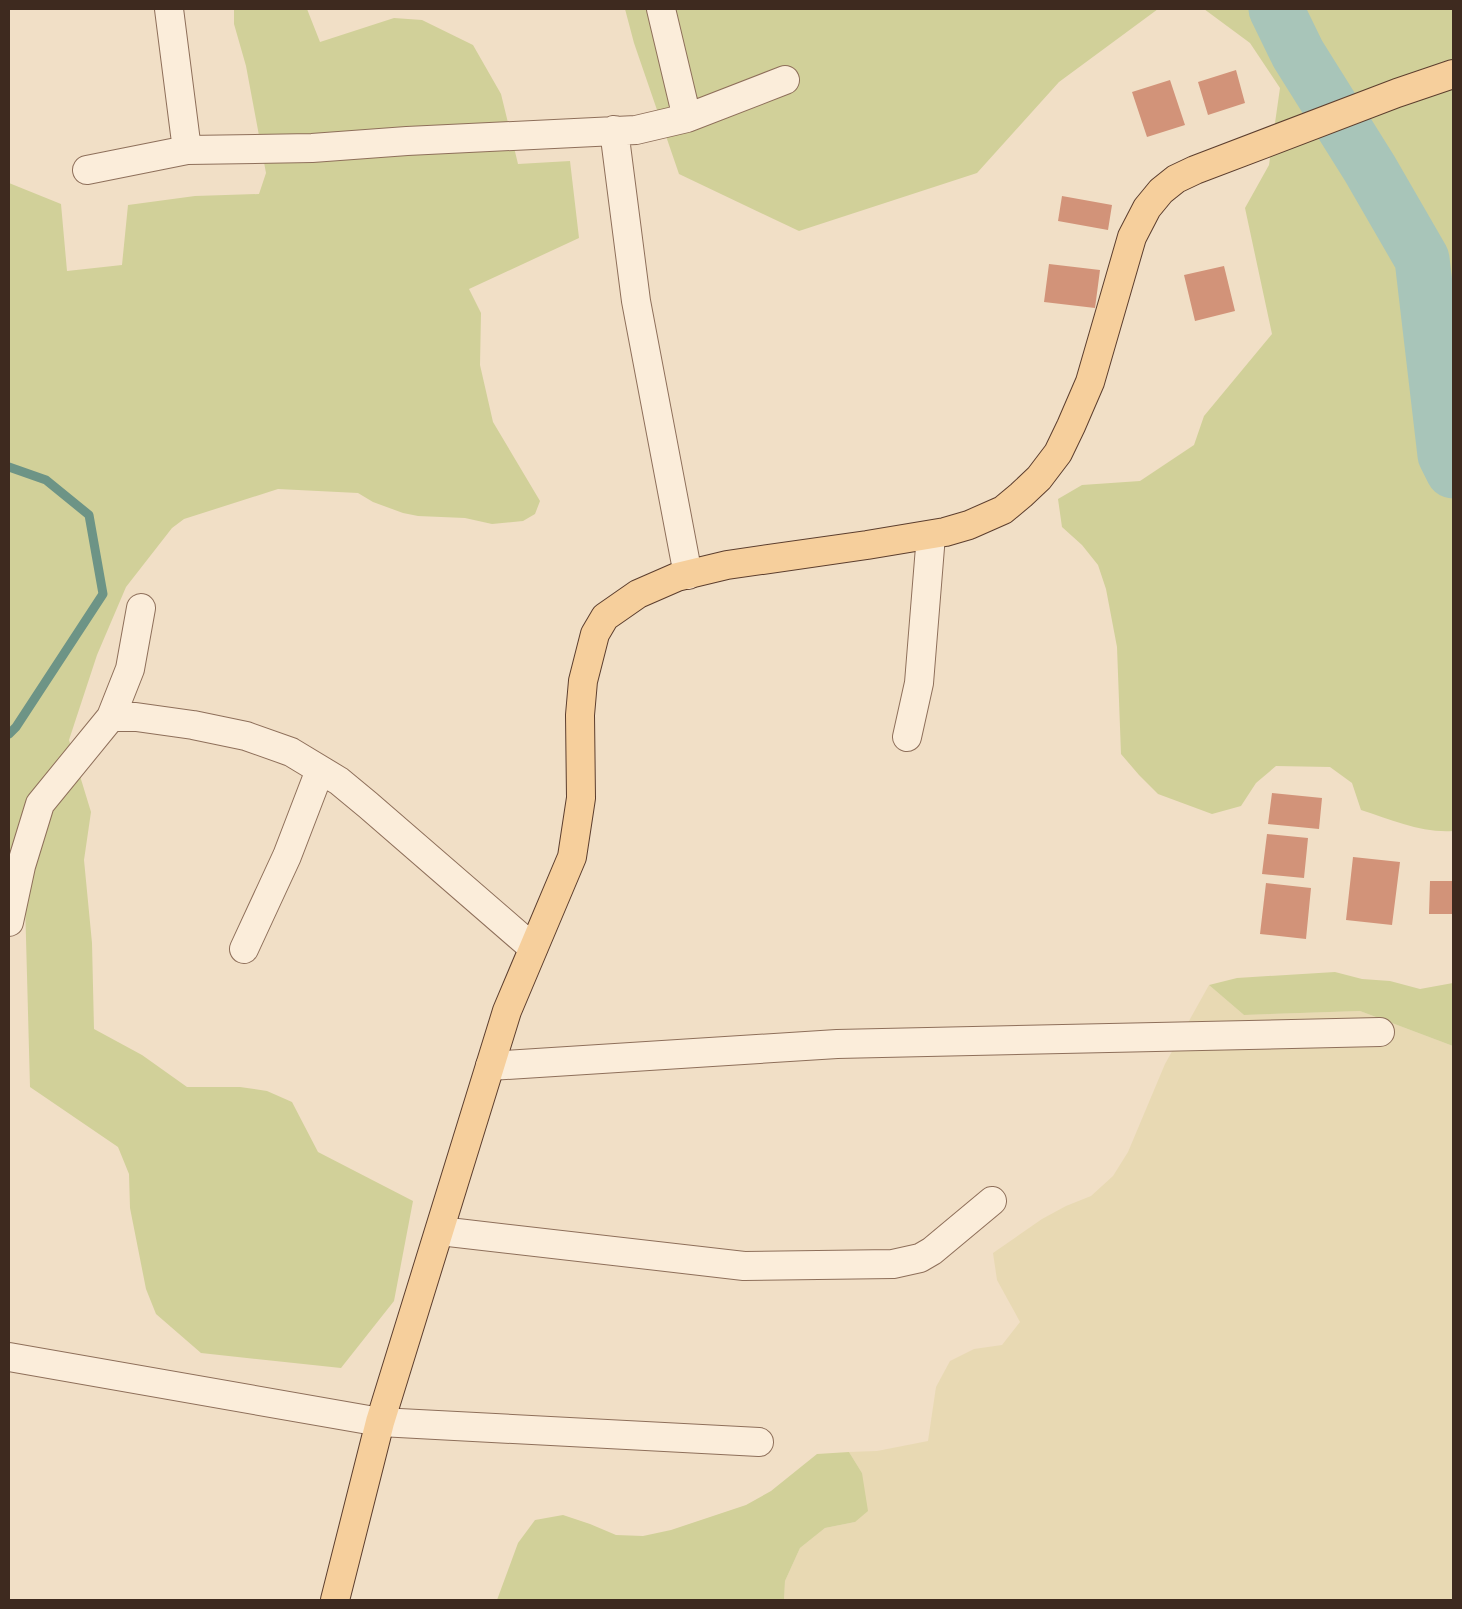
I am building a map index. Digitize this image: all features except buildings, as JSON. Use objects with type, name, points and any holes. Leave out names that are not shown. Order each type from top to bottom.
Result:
[{"type":"main road","points":[[335,1600],[380,1422],[507,1012],[572,857],[581,798],[580,715],[583,681],[595,634],[605,617],[638,594],[677,577],[727,565],[931,535],[969,525],[1003,510],[1039,478],[1058,453],[1090,382],[1132,237],[1147,208],[1161,191],[1176,179],[1195,170],[1396,93],[1453,74]]},
{"type":"street","points":[[169,9],[187,150]]},
{"type":"street","points":[[661,9],[687,118]]},
{"type":"street","points":[[86,170],[187,150],[312,148],[406,141],[636,130],[687,118],[785,80]]},
{"type":"street","points":[[614,130],[636,301],[688,575]]},
{"type":"street","points":[[907,737],[919,683],[931,535]]},
{"type":"street","points":[[9,922],[21,866],[40,804],[111,717],[130,669],[141,608]]},
{"type":"street","points":[[111,717],[161,720],[246,736],[291,752],[339,781],[533,948]]},
{"type":"street","points":[[244,948],[287,856],[320,770]]},
{"type":"street","points":[[490,1066],[837,1044],[1380,1032]]},
{"type":"street","points":[[440,1231],[744,1266],[893,1264],[920,1258],[932,1251],[992,1201]]},
{"type":"street","points":[[9,1357],[380,1422],[759,1442]]},
{"type":"shaded area","points":[[234,9],[307,9],[320,42],[394,18],[422,20],[473,45],[501,94],[518,164],[570,161],[579,238],[469,289],[481,313],[480,365],[493,422],[540,501],[535,514],[523,521],[492,524],[465,518],[418,516],[403,513],[373,502],[358,493],[278,489],[184,519],[172,528],[126,587],[97,655],[69,740],[91,812],[84,860],[92,943],[94,1029],[142,1055],[187,1087],[240,1087],[267,1091],[292,1102],[318,1152],[413,1201],[394,1301],[341,1368],[201,1353],[156,1314],[146,1289],[130,1208],[129,1174],[118,1147],[30,1087],[25,901],[9,901],[9,183],[61,204],[67,271],[122,265],[128,205],[195,196],[259,194],[266,173],[246,66],[234,24]]},
{"type":"shaded area","points":[[625,9],[1158,9],[1059,82],[977,173],[799,231],[679,174],[634,43]]},
{"type":"shaded area","points":[[1204,9],[1453,9],[1453,831],[1418,828],[1361,810],[1352,783],[1330,767],[1276,766],[1256,783],[1241,806],[1212,814],[1158,794],[1121,754],[1117,647],[1106,589],[1098,565],[1082,545],[1062,527],[1058,499],[1082,485],[1140,481],[1194,445],[1204,416],[1272,334],[1245,208],[1269,165],[1280,88],[1250,43]]},
{"type":"shaded area","points":[[1335,972],[1362,979],[1390,981],[1420,989],[1453,983],[1453,1046],[1360,1011],[1244,1015],[1209,985],[1237,978]]},
{"type":"shaded area","points":[[1209,985],[1244,1015],[1360,1011],[1453,1046],[1453,1600],[784,1600],[785,1581],[800,1548],[825,1528],[855,1522],[862,1473],[849,1452],[877,1451],[928,1441],[936,1387],[950,1361],[974,1349],[1002,1345],[1020,1322],[997,1280],[993,1253],[1042,1219],[1066,1206],[1091,1196],[1113,1176],[1128,1152],[1165,1064]]},
{"type":"shaded area","points":[[849,1452],[862,1473],[868,1511],[855,1522],[825,1528],[800,1548],[785,1581],[784,1600],[497,1600],[518,1543],[535,1520],[563,1515],[616,1535],[643,1536],[671,1530],[746,1505],[771,1491],[817,1454]]},
{"type":"waterway","points":[[1276,9],[1298,54],[1370,169],[1422,259],[1445,455],[1453,471]]},
{"type":"waterway","points":[[9,467],[46,480],[89,515],[103,594],[16,727],[9,734]]}]
